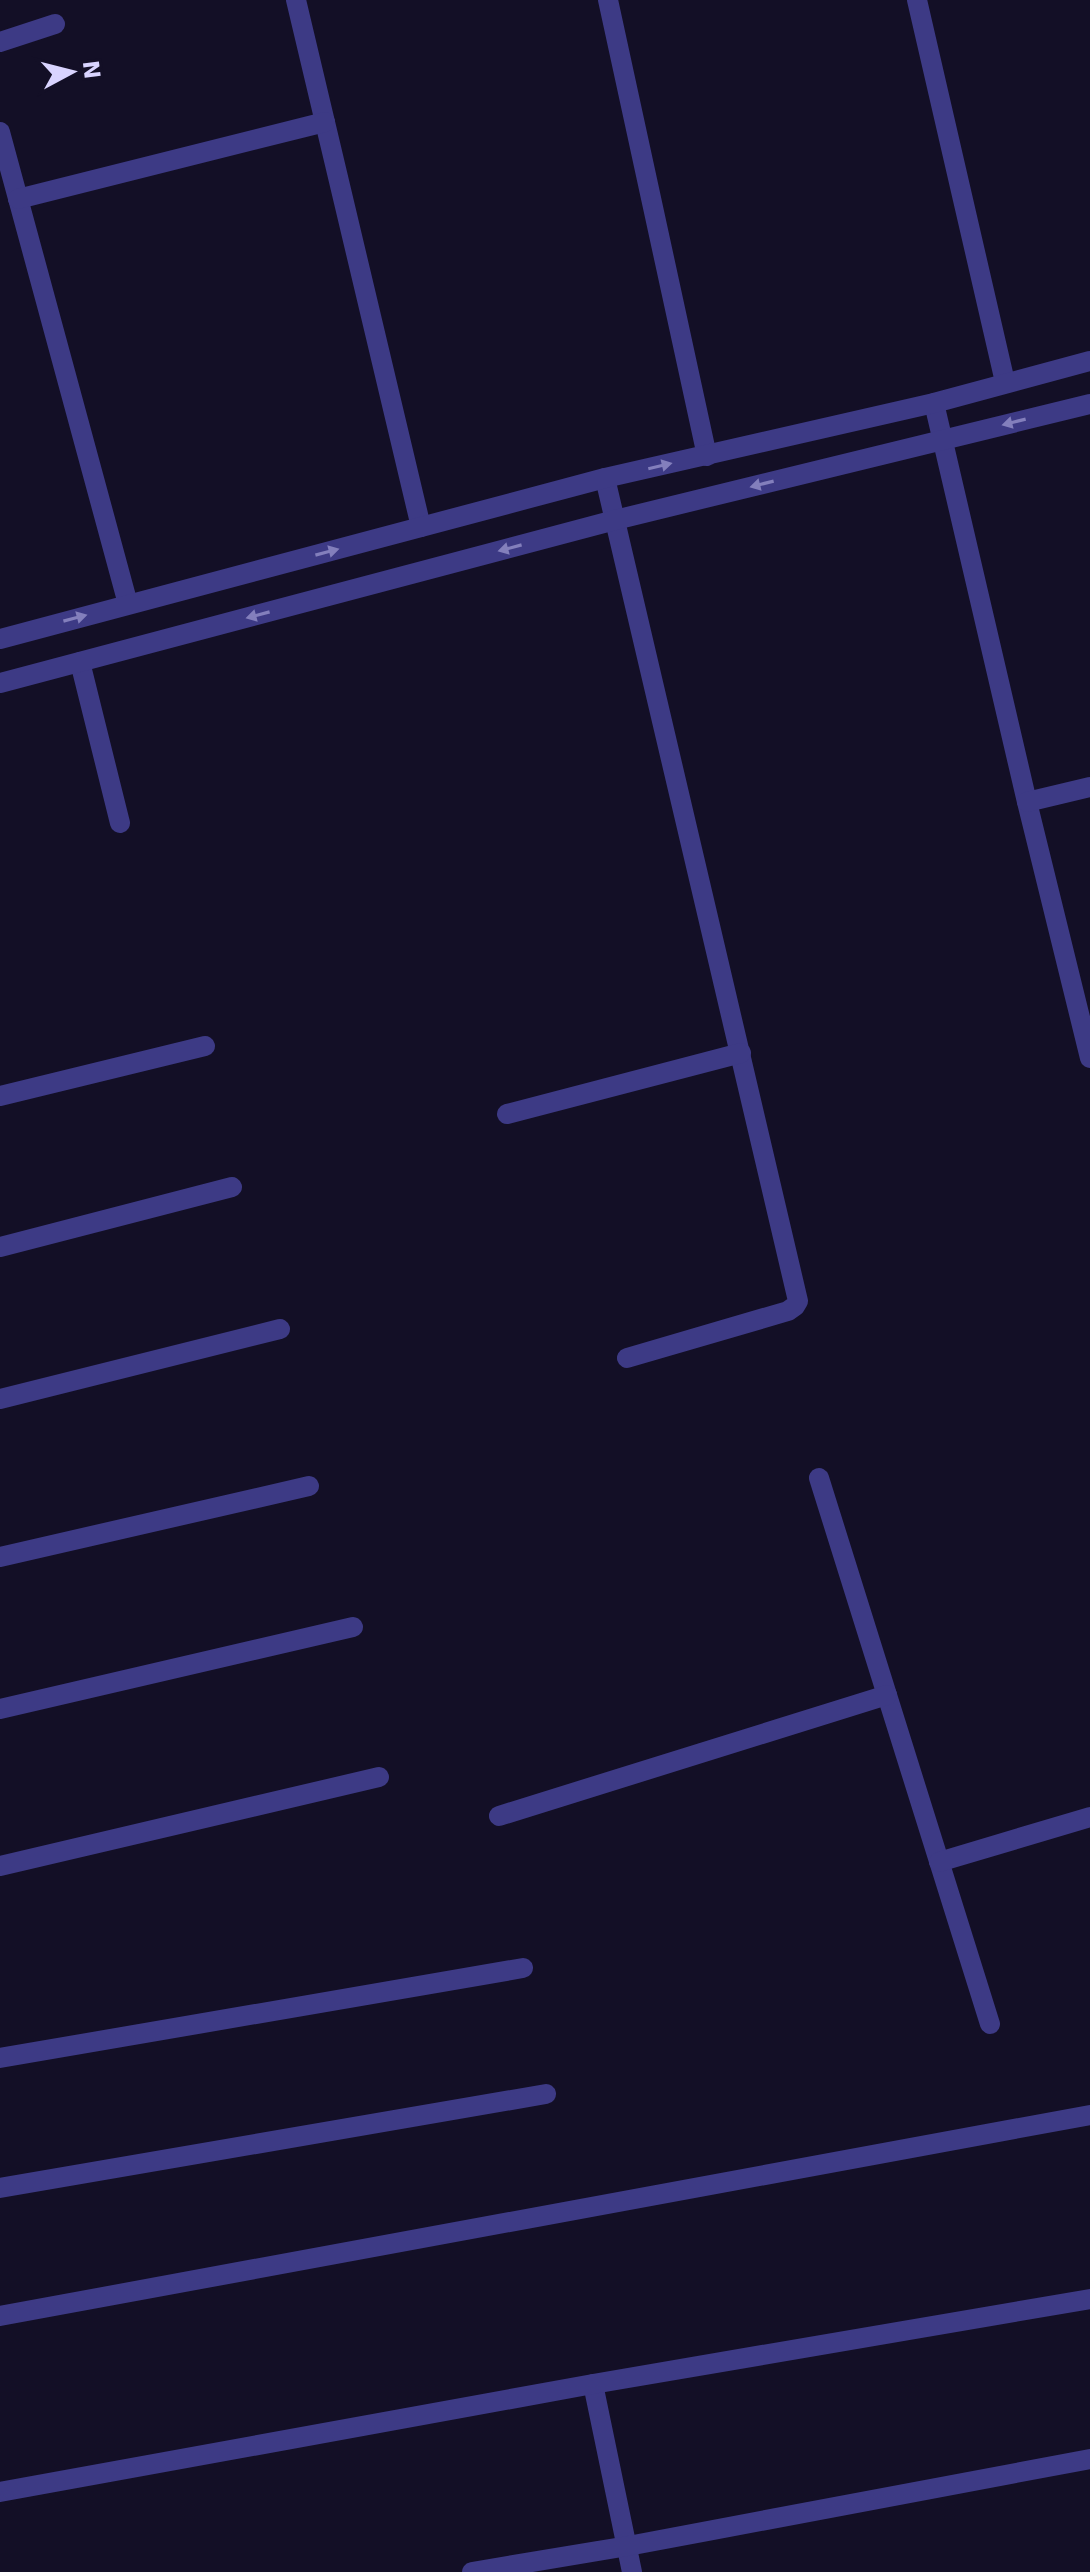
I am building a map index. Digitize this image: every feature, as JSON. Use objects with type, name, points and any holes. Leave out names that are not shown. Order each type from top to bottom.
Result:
[{"type":"street","points":[[296,0],[421,527]]},
{"type":"street","points":[[608,0],[707,456]]},
{"type":"street","points":[[917,0],[1005,382]]},
{"type":"street","points":[[0,42],[55,24]]},
{"type":"street","points":[[18,199],[325,122]]},
{"type":"street","points":[[0,132],[128,604]]},
{"type":"street","points":[[0,639],[605,478],[934,403],[1090,361]]},
{"type":"street","points":[[934,403],[1090,1058]]},
{"type":"street","points":[[0,683],[615,520],[1090,404]]},
{"type":"street","points":[[605,478],[798,1301],[788,1311],[627,1358]]},
{"type":"street","points":[[80,662],[120,823]]},
{"type":"street","points":[[1027,802],[1090,787]]},
{"type":"street","points":[[0,1096],[205,1046]]},
{"type":"street","points":[[507,1114],[741,1053]]},
{"type":"street","points":[[0,1247],[232,1187]]},
{"type":"street","points":[[0,1399],[280,1329]]},
{"type":"street","points":[[819,1478],[990,2024]]},
{"type":"street","points":[[0,1557],[309,1486]]},
{"type":"street","points":[[0,1709],[353,1627]]},
{"type":"street","points":[[499,1816],[887,1695]]},
{"type":"street","points":[[0,1866],[379,1777]]},
{"type":"street","points":[[939,1862],[1090,1817]]},
{"type":"street","points":[[0,2058],[523,1968]]},
{"type":"street","points":[[0,2188],[546,2094]]},
{"type":"street","points":[[0,2316],[1090,2115]]},
{"type":"street","points":[[0,2492],[593,2384],[1090,2299]]},
{"type":"street","points":[[593,2384],[632,2572]]},
{"type":"street","points":[[472,2572],[628,2546],[1090,2459]]}]
